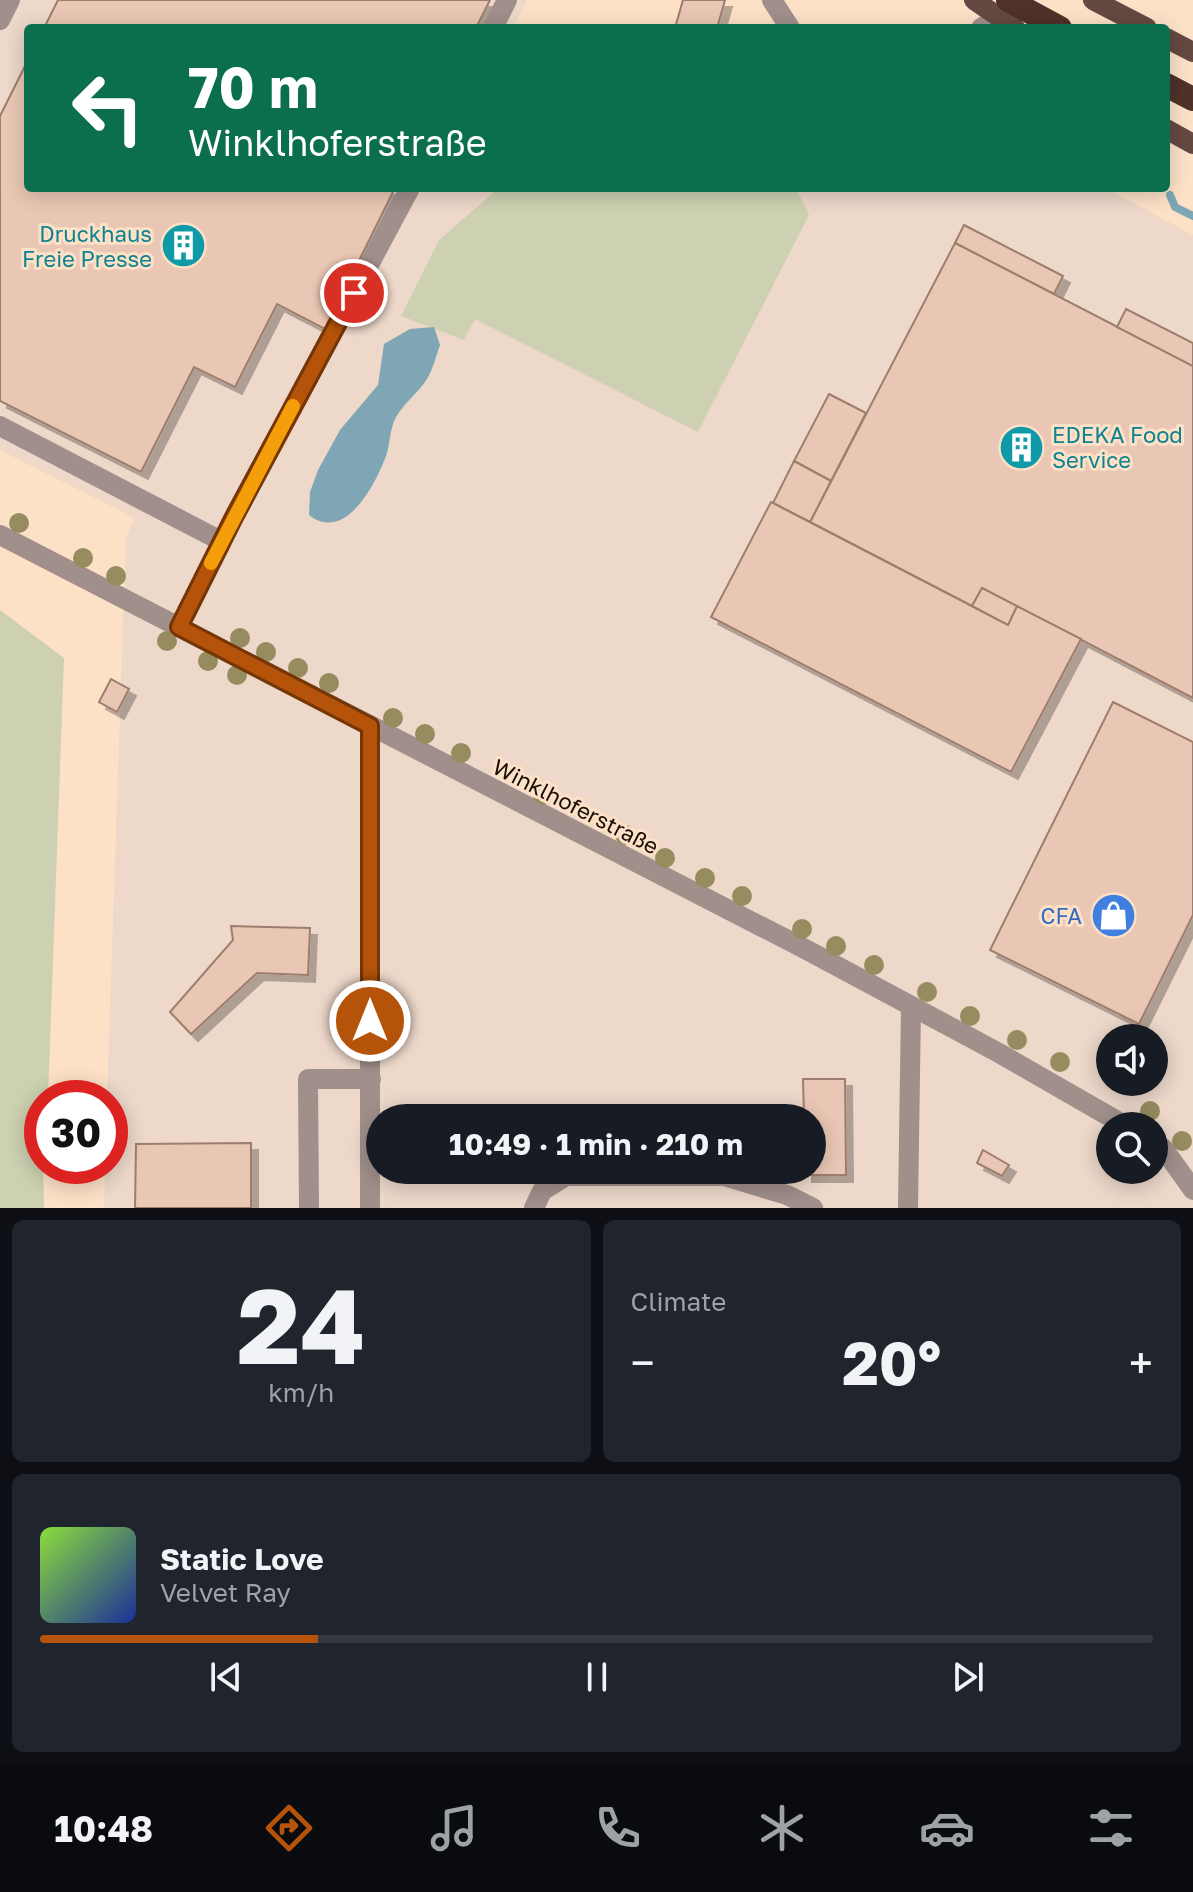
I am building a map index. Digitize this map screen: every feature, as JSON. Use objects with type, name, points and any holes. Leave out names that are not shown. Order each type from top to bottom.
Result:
[{"type":"highway","points":[[1007,15],[1044,24]]},
{"type":"highway","points":[[1170,87],[1193,99]]},
{"type":"main road","points":[[974,0],[1007,15]]},
{"type":"main road","points":[[1093,0],[1139,24]]},
{"type":"main road","points":[[1170,40],[1193,52]]},
{"type":"main road","points":[[1170,131],[1193,144]]},
{"type":"street","points":[[0,20],[10,0]]},
{"type":"street","points":[[495,24],[507,0]]},
{"type":"street","points":[[772,0],[787,24]]},
{"type":"street","points":[[989,24],[1007,15]]},
{"type":"street","points":[[179,627],[221,541],[408,192]]},
{"type":"street","points":[[0,426],[221,541]]},
{"type":"street","name":"Winklhoferstraße","points":[[0,535],[911,1006],[1101,1112]]},
{"type":"street","points":[[370,726],[370,1208]]},
{"type":"street","points":[[908,1208],[911,1006]]},
{"type":"street","points":[[309,1208],[308,1079],[371,1079]]},
{"type":"street","points":[[1168,1155],[1193,1190]]},
{"type":"street","points":[[534,1208],[542,1191],[566,1176],[724,1176],[787,1195],[813,1208]]},
{"type":"shaded area","points":[[0,0],[527,0],[515,24],[24,24],[24,192],[1113,192],[1193,235],[1193,1208],[104,1208],[105,1184],[128,1184],[128,1080],[108,1080],[126,537],[135,518],[0,450]]},
{"type":"green space","points":[[494,192],[798,192],[809,215],[698,432],[475,319],[464,340],[401,316],[439,240]]},
{"type":"green space","points":[[0,610],[64,658],[49,1080],[24,1080],[24,1184],[44,1184],[44,1208],[0,1208]]},
{"type":"water","points":[[434,327],[440,345],[431,371],[396,417],[387,453],[368,493],[347,516],[335,522],[323,522],[309,515],[310,492],[318,470],[340,430],[378,385],[384,344],[410,329]]},
{"type":"building","points":[[58,0],[490,0],[478,24],[46,24]]},
{"type":"building","points":[[683,0],[725,0],[718,24],[676,24]]},
{"type":"building","name":"Druckhaus Freie Presse","points":[[24,68],[24,192],[393,192],[325,329],[277,304],[235,387],[194,367],[141,472],[0,401],[0,116]]},
{"type":"building","points":[[964,225],[1063,276],[1054,294],[955,243]]},
{"type":"building","name":"EDEKA Food Service","points":[[955,243],[1193,366],[1193,698],[982,588],[972,606],[810,522]]},
{"type":"building","points":[[1126,309],[1193,343],[1193,366],[1117,327]]},
{"type":"building","points":[[829,394],[866,413],[831,481],[794,461]]},
{"type":"building","points":[[794,461],[831,481],[810,522],[773,503]]},
{"type":"building","points":[[771,502],[1008,625],[1017,606],[1081,639],[1011,772],[711,617]]},
{"type":"building","points":[[982,588],[1017,606],[1008,625],[972,606]]},
{"type":"building","points":[[111,679],[129,689],[117,712],[99,702]]},
{"type":"building","points":[[1113,702],[1193,742],[1193,915],[1139,1024],[990,950]]},
{"type":"building","points":[[231,926],[310,928],[308,975],[257,973],[191,1034],[170,1012],[233,940]]},
{"type":"building","points":[[803,1079],[845,1079],[846,1175],[826,1175],[826,1104],[804,1104]]},
{"type":"building","points":[[251,1143],[251,1208],[135,1208],[136,1144]]},
{"type":"building","points":[[983,1150],[1009,1165],[1002,1176],[977,1163]]},
{"type":"waterway","points":[[1170,195],[1175,207],[1193,216]]},
{"type":"slow traffic","points":[[211,563],[293,406]]},
{"type":"place","name":"Druckhaus Freie Presse","points":[[183,246]]},
{"type":"place","name":"EDEKA Food Service","points":[[1021,447]]},
{"type":"place","name":"CFA","points":[[1113,915]]},
{"type":"route","points":[[354,293],[179,627],[370,726],[370,1021]]}]
